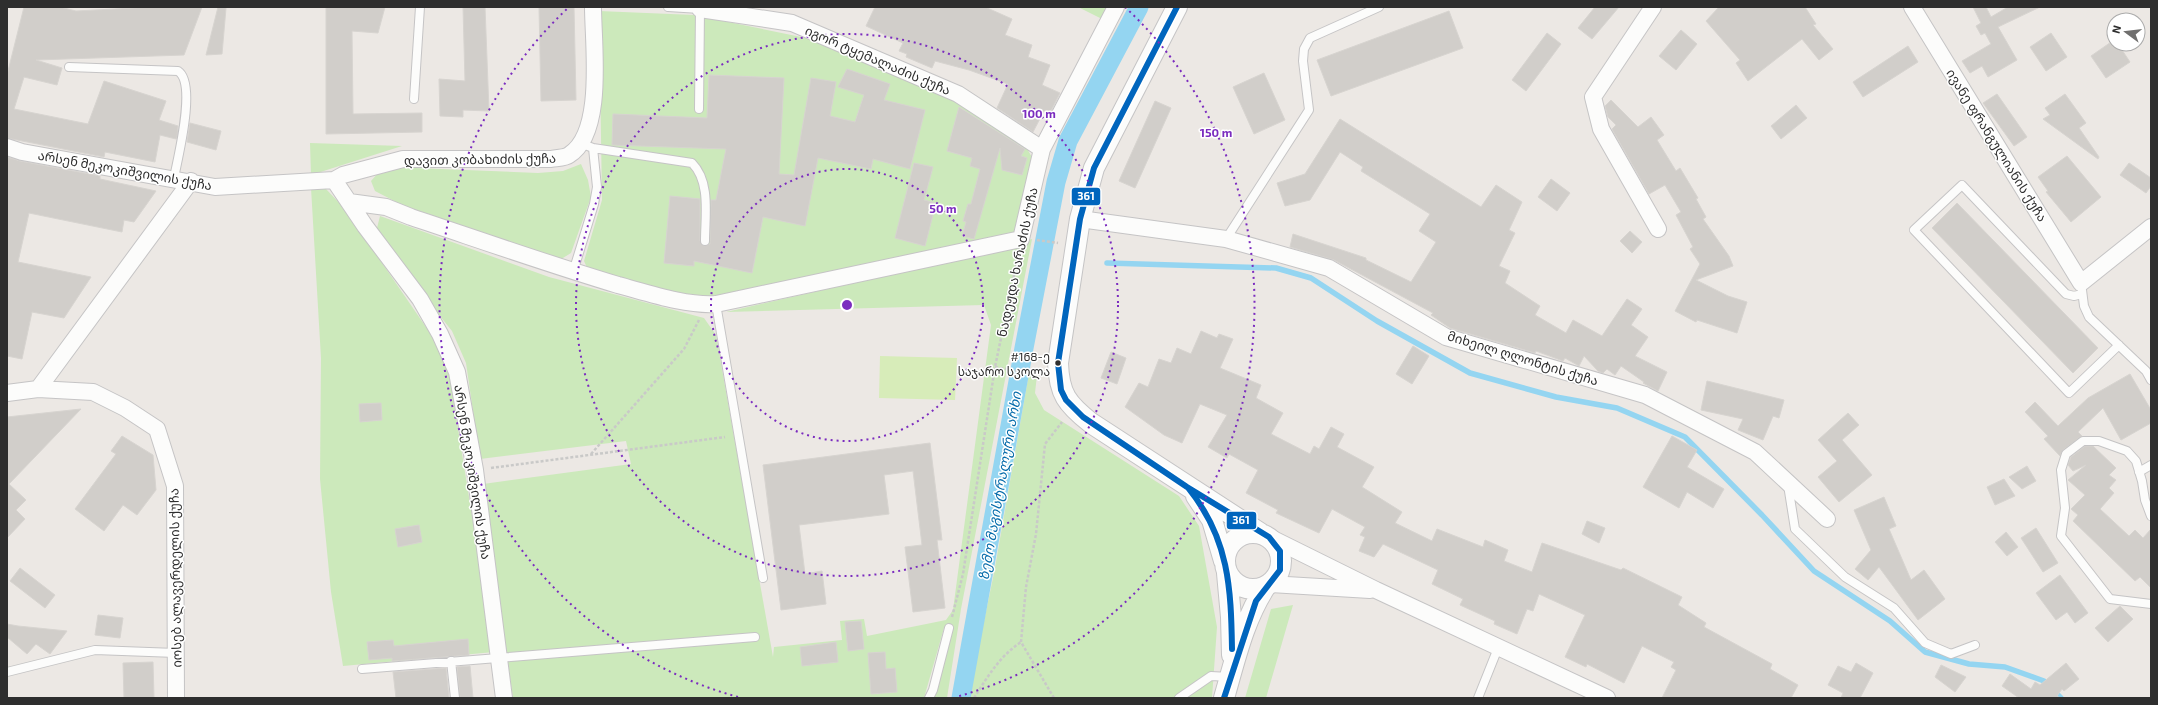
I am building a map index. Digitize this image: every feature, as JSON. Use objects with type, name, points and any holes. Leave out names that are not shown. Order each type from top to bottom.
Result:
[{"type":"street","name":"დავით კობახიძის ქუჩა","points":[[334,180],[343,175],[403,159],[551,159],[569,156],[587,146],[595,95],[592,7]]},
{"type":"street","name":"ნადეჟდა ხარაძის ქუჩა","points":[[1026,239],[1042,149],[1116,7]]},
{"type":"street","points":[[1177,7],[1094,168],[1080,219],[1058,363],[1061,390],[1066,400],[1074,409],[1091,423],[1187,487],[1264,535],[1498,648],[1607,698]]},
{"type":"street","points":[[1653,7],[1593,97],[1601,128],[1658,229]]},
{"type":"street","name":"ივანე ფრანგულიანის ქუჩა","points":[[1912,7],[2082,288]]},
{"type":"street","name":"იგორ ტყემალაძის ქუჩა","points":[[700,9],[792,23],[958,94],[1042,149]]},
{"type":"street","name":"არსენ მეკოკიშვილის ქუჩა","points":[[7,147],[22,152],[191,181],[214,187],[334,180],[420,299],[440,334],[457,372],[475,470],[504,698]]},
{"type":"street","points":[[38,389],[191,181]]},
{"type":"street","points":[[349,202],[386,207],[410,217],[574,272],[645,292],[711,305],[1026,239]]},
{"type":"street","name":"მიხეილ ღლონტის ქუჩა","points":[[1080,219],[1226,239],[1329,268],[1446,337],[1645,395],[1755,452],[1827,519]]},
{"type":"street","points":[[2082,288],[2151,227]]},
{"type":"street","name":"იოსებ ალავერდელის ქუჩა","points":[[7,393],[38,389],[93,392],[125,408],[157,429],[175,486],[176,698]]},
{"type":"street","points":[[1187,487],[1204,506],[1212,520],[1226,567],[1231,617],[1231,672]]},
{"type":"street","points":[[1224,698],[1231,672],[1256,601],[1267,585],[1280,570],[1281,560],[1280,551],[1264,535],[1251,532],[1235,538],[1229,544],[1226,567],[1237,584],[1243,588],[1251,589],[1267,585],[1376,590]]},
{"type":"lane","points":[[414,99],[420,7]]},
{"type":"lane","name":"იგორ ტყემალაძის ქუჩა","points":[[668,7],[700,9]]},
{"type":"lane","points":[[1226,239],[1309,110],[1303,61],[1304,49],[1310,38],[1379,7]]},
{"type":"lane","points":[[699,109],[700,9]]},
{"type":"lane","points":[[69,67],[178,71],[183,74],[185,80],[186,101],[174,178]]},
{"type":"lane","points":[[574,272],[594,204],[596,187],[587,146],[692,163],[699,171],[704,189],[705,241]]},
{"type":"lane","points":[[2082,288],[2074,296],[2066,294],[1962,185],[1914,230],[2069,393],[2118,345]]},
{"type":"lane","points":[[2082,288],[2084,306],[2089,317],[2146,371],[2151,380]]},
{"type":"lane","points":[[711,305],[763,578]]},
{"type":"lane","points":[[2151,516],[2145,500],[2136,461],[2127,451],[2099,441],[2083,441],[2066,454],[2061,470],[2065,508],[2062,536],[2110,599],[2151,604]]},
{"type":"lane","points":[[2139,472],[2151,465]]},
{"type":"lane","points":[[1788,483],[1795,529],[1845,577],[1894,608],[1925,643],[1951,654],[1975,645]]},
{"type":"lane","points":[[929,698],[933,690],[949,628]]},
{"type":"lane","points":[[362,669],[755,637]]},
{"type":"lane","points":[[1478,698],[1480,688],[1498,648]]},
{"type":"lane","points":[[7,672],[95,650],[176,653]]},
{"type":"lane","points":[[451,661],[455,698]]},
{"type":"lane","points":[[1179,698],[1211,676],[1231,672]]},
{"type":"path","points":[[1026,239],[1056,242]]},
{"type":"path","name":"ნადეჟდა ხარაძის ქუჩა","points":[[949,628],[963,574],[995,367],[1026,239]]},
{"type":"path","points":[[590,455],[684,349],[711,305]]},
{"type":"path","points":[[995,367],[1029,372]]},
{"type":"path","points":[[1054,698],[1021,642],[1026,587],[1036,534],[1045,444],[1074,409]]},
{"type":"path","points":[[475,470],[725,437]]},
{"type":"path","points":[[974,698],[992,668],[1007,652],[1021,642]]},
{"type":"green space","points":[[1078,7],[1111,7],[1104,20]]},
{"type":"green space","points":[[599,11],[694,15],[811,39],[949,96],[1026,147],[1033,159],[1021,231],[704,301],[589,272],[584,261],[602,200]]},
{"type":"green space","points":[[310,143],[402,146],[311,175]]},
{"type":"green space","points":[[581,164],[588,180],[591,197],[571,253],[558,261],[400,204],[375,191],[371,181],[379,172],[390,167],[538,173],[563,171]]},
{"type":"green space","points":[[311,188],[326,189],[345,209],[439,346],[449,373],[494,652],[343,666],[331,592],[320,479],[321,358]]},
{"type":"green space","points":[[380,216],[549,277],[704,318],[716,335],[773,657],[774,647],[842,640],[840,621],[864,619],[867,636],[946,620],[953,610],[991,325],[984,305],[726,312],[968,257],[1032,239],[961,609],[947,698],[933,698],[952,627],[944,628],[924,698],[513,698],[483,484],[631,464],[626,441],[480,459],[466,363],[452,331],[432,306],[377,228]]},
{"type":"green space","points":[[880,356],[957,358],[955,400],[879,398]]},
{"type":"green space","points":[[1029,373],[1037,375],[1035,393],[1044,410],[1179,496],[1199,526],[1217,627],[1212,698],[968,698],[994,573]]},
{"type":"green space","points":[[1293,605],[1266,698],[1245,698],[1271,609]]},
{"type":"building","points":[[24,7],[60,7],[76,11],[153,7],[202,7],[184,55],[36,60],[62,68],[57,85],[24,77],[14,109],[88,124],[104,81],[166,101],[159,120],[178,126],[177,137],[176,139],[160,135],[155,162],[105,152],[104,157],[7,138],[7,75]]},
{"type":"building","points":[[218,7],[226,8],[222,54],[206,55]]},
{"type":"building","points":[[326,7],[385,7],[378,33],[352,31],[353,114],[422,113],[422,132],[326,134]]},
{"type":"building","points":[[463,7],[485,7],[489,111],[463,110],[463,117],[440,116],[439,79],[465,81]]},
{"type":"building","points":[[539,7],[574,7],[576,100],[541,101]]},
{"type":"building","points":[[875,7],[985,7],[1012,19],[1005,35],[1032,45],[1028,57],[1050,65],[1042,85],[1060,93],[1050,113],[1044,111],[1033,132],[997,108],[1008,84],[969,70],[935,61],[932,68],[906,57],[907,54],[899,51],[903,43],[866,26]]},
{"type":"building","points":[[1595,7],[1619,7],[1592,39],[1578,28]]},
{"type":"building","points":[[1719,7],[1805,7],[1816,24],[1813,25],[1833,49],[1819,60],[1802,39],[1748,81],[1736,63],[1740,60],[1706,21]]},
{"type":"building","points":[[1973,7],[1986,7],[1991,17],[2008,7],[2040,7],[1998,27],[2017,60],[1988,77],[1982,66],[1970,73],[1962,61],[1991,44],[1985,33],[1981,35],[1976,26],[1981,23]]},
{"type":"building","points":[[1449,11],[1463,48],[1331,96],[1317,60]]},
{"type":"building","points":[[1681,30],[1697,44],[1676,70],[1659,56]]},
{"type":"building","points":[[1547,33],[1561,44],[1526,91],[1512,80]]},
{"type":"building","points":[[2051,33],[2067,57],[2046,71],[2030,47]]},
{"type":"building","points":[[1908,46],[1918,62],[1863,97],[1853,82]]},
{"type":"building","points":[[2106,46],[2106,52],[2123,52],[2130,62],[2106,78],[2091,56]]},
{"type":"building","points":[[847,69],[890,84],[884,100],[925,110],[910,169],[873,159],[871,169],[818,158],[805,226],[763,217],[752,273],[694,261],[694,266],[664,263],[670,196],[700,199],[700,241],[704,246],[710,244],[711,200],[716,200],[726,149],[612,145],[613,114],[707,118],[709,75],[784,78],[779,174],[794,175],[811,78],[836,82],[830,116],[855,122],[864,95],[838,87]]},
{"type":"building","points":[[1264,73],[1285,120],[1254,134],[1233,87]]},
{"type":"building","points":[[1997,94],[2027,137],[2014,146],[1983,103]]},
{"type":"building","points":[[2065,94],[2086,123],[2079,128],[2099,157],[2098,159],[2043,119],[2050,115],[2045,108]]},
{"type":"building","points":[[1611,100],[1638,127],[1651,117],[1664,135],[1657,140],[1676,171],[1680,168],[1698,198],[1696,199],[1706,217],[1703,219],[1729,256],[1733,266],[1696,280],[1728,296],[1747,302],[1737,333],[1697,320],[1696,322],[1675,311],[1700,264],[1690,249],[1693,247],[1676,215],[1681,212],[1665,185],[1649,194],[1612,129],[1616,125],[1608,117],[1605,106]]},
{"type":"building","points":[[1155,101],[1171,108],[1135,188],[1119,181]]},
{"type":"building","points":[[1796,105],[1807,118],[1781,139],[1771,126]]},
{"type":"building","points":[[959,107],[1025,149],[1021,156],[1027,158],[1022,175],[1002,170],[1000,148],[974,239],[962,236],[966,222],[963,221],[968,204],[971,204],[980,169],[970,166],[972,158],[947,151]]},
{"type":"building","points":[[1340,119],[1481,207],[1496,185],[1522,202],[1509,230],[1515,233],[1499,266],[1510,271],[1505,283],[1540,306],[1535,315],[1566,333],[1573,320],[1602,336],[1627,299],[1642,309],[1631,325],[1648,337],[1635,356],[1667,372],[1658,391],[1643,383],[1644,382],[1621,366],[1615,375],[1607,369],[1603,373],[1598,371],[1584,356],[1579,366],[1565,358],[1563,361],[1536,351],[1535,353],[1450,328],[1431,315],[1433,313],[1334,260],[1290,247],[1293,234],[1366,258],[1366,260],[1411,282],[1436,242],[1419,231],[1430,214],[1361,171],[1363,167],[1340,152],[1310,200],[1285,206],[1277,183],[1305,174]]},
{"type":"building","points":[[190,123],[221,131],[216,150],[187,142]]},
{"type":"building","points":[[2067,156],[2101,197],[2071,222],[2046,192],[2048,191],[2038,177]]},
{"type":"building","points":[[7,157],[20,161],[100,176],[100,179],[156,191],[134,222],[124,220],[122,232],[29,213],[18,262],[91,277],[64,318],[32,312],[22,359],[7,356]]},
{"type":"building","points":[[914,163],[933,167],[924,200],[936,203],[925,246],[895,238]]},
{"type":"building","points":[[2129,163],[2151,178],[2151,186],[2146,193],[2120,175]]},
{"type":"building","points":[[1551,179],[1570,193],[1557,211],[1538,197]]},
{"type":"building","points":[[1957,203],[2098,348],[2073,373],[1932,228]]},
{"type":"building","points":[[1630,231],[1642,242],[1632,253],[1620,241]]},
{"type":"building","points":[[1201,331],[1217,338],[1219,334],[1233,339],[1220,368],[1261,385],[1256,398],[1283,413],[1271,434],[1310,454],[1314,446],[1319,449],[1331,427],[1344,434],[1337,447],[1374,467],[1362,487],[1402,512],[1395,523],[1432,541],[1437,529],[1483,547],[1485,540],[1508,550],[1504,561],[1532,572],[1542,543],[1621,570],[1623,568],[1682,597],[1678,605],[1706,623],[1704,627],[1772,664],[1770,669],[1798,685],[1791,698],[1662,698],[1676,670],[1671,667],[1674,662],[1642,646],[1624,683],[1587,664],[1586,667],[1565,657],[1585,615],[1539,594],[1533,611],[1527,609],[1517,634],[1494,624],[1495,621],[1460,605],[1463,599],[1432,584],[1438,570],[1383,544],[1374,557],[1359,551],[1365,537],[1360,535],[1365,527],[1332,509],[1319,533],[1276,513],[1278,510],[1246,493],[1258,470],[1229,454],[1227,458],[1208,447],[1227,415],[1200,404],[1182,443],[1164,435],[1125,407],[1139,383],[1148,387],[1159,359],[1171,363],[1177,348],[1191,354]]},
{"type":"building","points":[[1413,346],[1429,356],[1412,384],[1396,374]]},
{"type":"building","points":[[1111,352],[1126,358],[1117,384],[1101,378]]},
{"type":"building","points":[[2130,374],[2151,410],[2151,423],[2121,440],[2103,408],[2078,432],[2082,436],[2063,450],[2060,456],[2044,439],[2048,436],[2025,412],[2035,402],[2058,426],[2088,398]]},
{"type":"building","points":[[1707,381],[1784,400],[1779,418],[1773,416],[1763,440],[1738,430],[1743,419],[1701,410]]},
{"type":"building","points":[[381,403],[382,420],[360,422],[359,404]]},
{"type":"building","points":[[81,409],[9,484],[26,500],[16,510],[25,519],[7,538],[7,417]]},
{"type":"building","points":[[1848,413],[1859,425],[1842,440],[1872,475],[1839,502],[1818,477],[1837,461],[1818,440]]},
{"type":"building","points":[[122,436],[153,455],[156,490],[137,515],[123,505],[104,531],[75,509],[116,454],[111,451]]},
{"type":"building","points":[[1672,436],[1697,450],[1687,467],[1724,489],[1713,508],[1687,492],[1679,508],[1643,487]]},
{"type":"building","points":[[930,443],[942,540],[937,540],[945,608],[913,612],[905,547],[922,545],[913,471],[884,475],[889,514],[799,525],[805,574],[822,571],[826,604],[781,610],[763,465]]},
{"type":"building","points":[[2085,446],[2093,446],[2116,468],[2109,475],[2116,480],[2109,488],[2114,493],[2100,509],[2129,536],[2135,530],[2143,538],[2151,529],[2151,588],[2140,577],[2135,581],[2073,521],[2078,515],[2071,509],[2085,495],[2068,480],[2086,465],[2073,471],[2068,465],[2071,457]]},
{"type":"building","points":[[2027,466],[2036,481],[2022,489],[2009,477]]},
{"type":"building","points":[[2004,479],[2015,496],[1995,505],[1987,487]]},
{"type":"building","points":[[1884,497],[1896,526],[1889,529],[1911,580],[1924,570],[1945,599],[1918,620],[1879,567],[1868,580],[1855,569],[1871,550],[1854,510]]},
{"type":"building","points":[[1587,521],[1605,528],[1599,543],[1582,534]]},
{"type":"building","points":[[419,525],[422,542],[398,547],[395,529]]},
{"type":"building","points":[[2036,528],[2058,563],[2043,572],[2021,538]]},
{"type":"building","points":[[2006,532],[2018,547],[2007,556],[1995,542]]},
{"type":"building","points":[[20,568],[55,595],[45,608],[10,581]]},
{"type":"building","points":[[2060,575],[2088,613],[2075,623],[2067,612],[2056,620],[2036,593]]},
{"type":"building","points":[[2120,606],[2133,619],[2108,642],[2095,628]]},
{"type":"building","points":[[98,615],[123,618],[120,638],[95,635]]},
{"type":"building","points":[[861,621],[864,649],[848,651],[845,622]]},
{"type":"building","points":[[7,624],[67,631],[50,654],[36,644],[27,654],[7,637]]},
{"type":"building","points":[[468,639],[469,655],[392,661],[392,658],[369,660],[367,642],[393,640],[394,646]]},
{"type":"building","points":[[836,642],[838,662],[802,666],[800,647]]},
{"type":"building","points":[[885,652],[886,669],[895,668],[897,692],[871,694],[868,653]]},
{"type":"building","points":[[153,662],[154,698],[124,698],[123,663]]},
{"type":"building","points":[[1856,663],[1873,673],[1860,698],[1841,698],[1843,693],[1828,685],[1838,666],[1851,672]]},
{"type":"building","points":[[2066,663],[2079,679],[2064,691],[2062,689],[2057,696],[2060,698],[2019,698],[2002,686],[2010,674],[2031,689],[2035,682],[2040,685]]},
{"type":"building","points":[[1941,665],[1966,677],[1955,692],[1935,677]]},
{"type":"building","points":[[470,666],[473,698],[460,698],[457,667]]},
{"type":"building","points":[[446,668],[449,698],[396,698],[393,672]]},
{"type":"waterway","name":"ზემო მაგისტრალური არხი","points":[[961,698],[1024,348],[1056,182],[1068,141],[1139,7]]},
{"type":"waterway","points":[[1107,263],[1276,268],[1311,278],[1377,321],[1470,373],[1556,397],[1617,408],[1685,437],[1762,515],[1814,571],[1890,621],[1925,652],[1969,664],[2005,667],[2044,681],[2061,698]]},
{"type":"transit line","name":"361","points":[[1177,7],[1094,168],[1080,219],[1058,363],[1061,390],[1066,400],[1083,417],[1187,487],[1269,537],[1280,551],[1280,570],[1256,601],[1224,698]]},
{"type":"transit line","name":"361","points":[[1189,489],[1202,508],[1220,546],[1229,585],[1232,649]]},
{"type":"place","name":"#168-ე საჯარო სკოლა","points":[[1058,363]]}]
